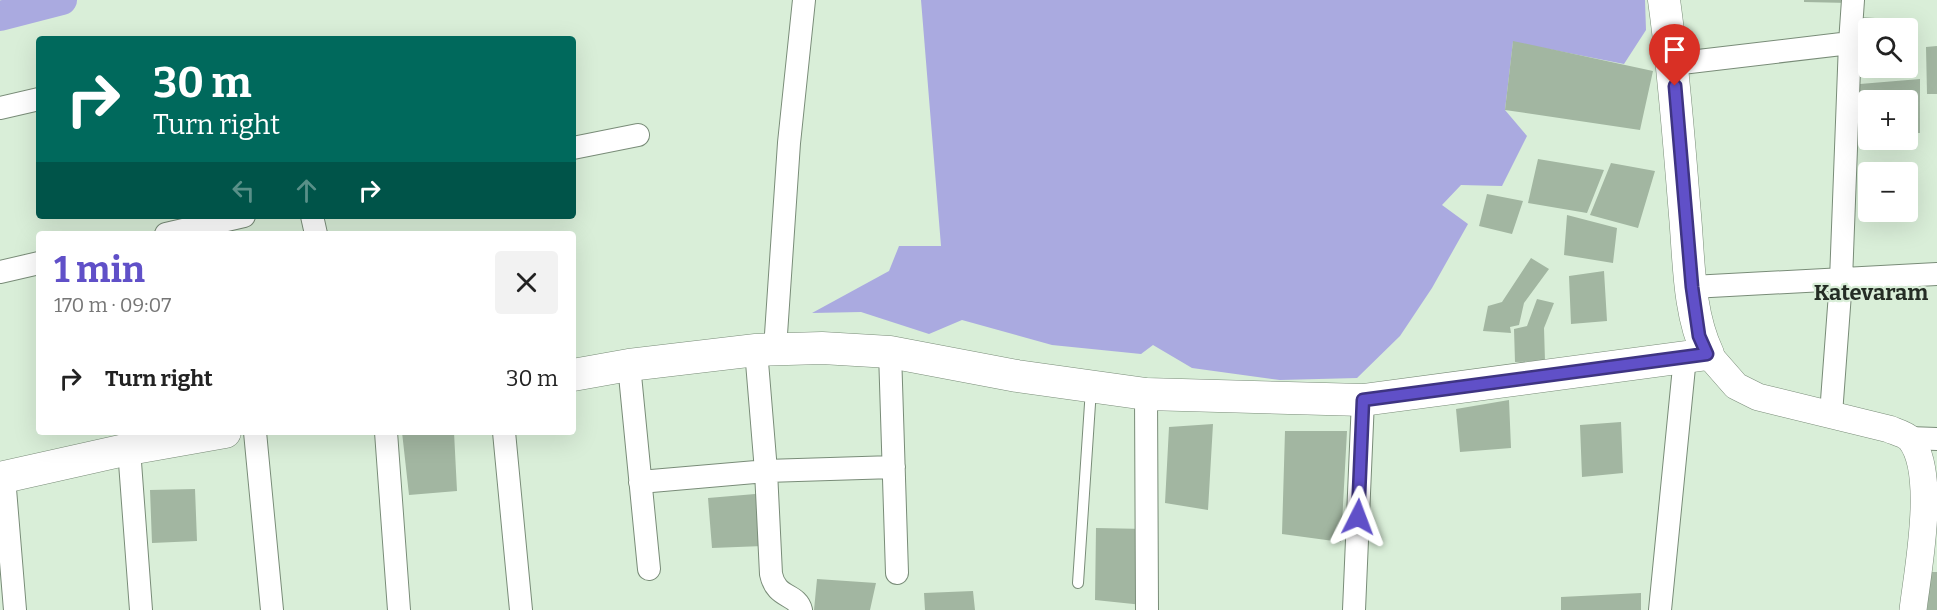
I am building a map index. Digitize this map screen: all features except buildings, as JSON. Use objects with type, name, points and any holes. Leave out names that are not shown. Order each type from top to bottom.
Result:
[{"type":"main road","points":[[576,374],[629,365],[766,350],[822,348],[890,352],[1017,376],[1146,394],[1363,400],[1696,356],[1699,336],[1692,287],[1673,64],[1664,0]]},
{"type":"main road","points":[[2,477],[129,449],[208,435]]},
{"type":"street","points":[[801,610],[800,605],[781,593],[773,584],[771,574],[766,471],[766,350],[804,0]]},
{"type":"street","points":[[1831,414],[1841,280],[1853,0]]},
{"type":"street","points":[[1673,64],[1850,43]]},
{"type":"street","points":[[0,108],[36,100]]},
{"type":"street","points":[[576,147],[638,135]]},
{"type":"street","points":[[179,231],[231,219]]},
{"type":"street","points":[[0,273],[36,264]]},
{"type":"street","points":[[1692,287],[1937,274]]},
{"type":"street","points":[[890,352],[897,573]]},
{"type":"street","points":[[1660,610],[1696,356],[1736,386],[1758,397],[1889,429],[1909,438],[1937,439]]},
{"type":"street","points":[[629,365],[649,569]]},
{"type":"street","points":[[1146,394],[1147,610]]},
{"type":"street","points":[[1354,610],[1363,400]]},
{"type":"street","points":[[255,435],[272,610]]},
{"type":"street","points":[[386,435],[399,610]]},
{"type":"street","points":[[504,435],[520,610]]},
{"type":"street","points":[[1909,438],[1922,456],[1927,481],[1926,513],[1913,610]]},
{"type":"street","points":[[129,449],[141,610]]},
{"type":"street","points":[[640,482],[766,471],[894,467]]},
{"type":"street","points":[[2,477],[15,610]]},
{"type":"lane","points":[[1078,583],[1091,386]]},
{"type":"water","points":[[921,0],[1645,0],[1646,30],[1624,64],[1513,42],[1505,110],[1527,136],[1502,186],[1461,185],[1442,205],[1468,224],[1432,288],[1400,336],[1357,378],[1280,380],[1192,368],[1153,345],[1141,354],[1052,345],[962,320],[929,334],[861,312],[812,313],[889,271],[899,246],[941,246]]},
{"type":"waterway","points":[[0,16],[62,0]]},
{"type":"district","name":"Katevaram","points":[[1871,292]]},
{"type":"route","points":[[1358,517],[1363,400],[1707,354],[1699,336],[1692,287],[1675,86]]}]
